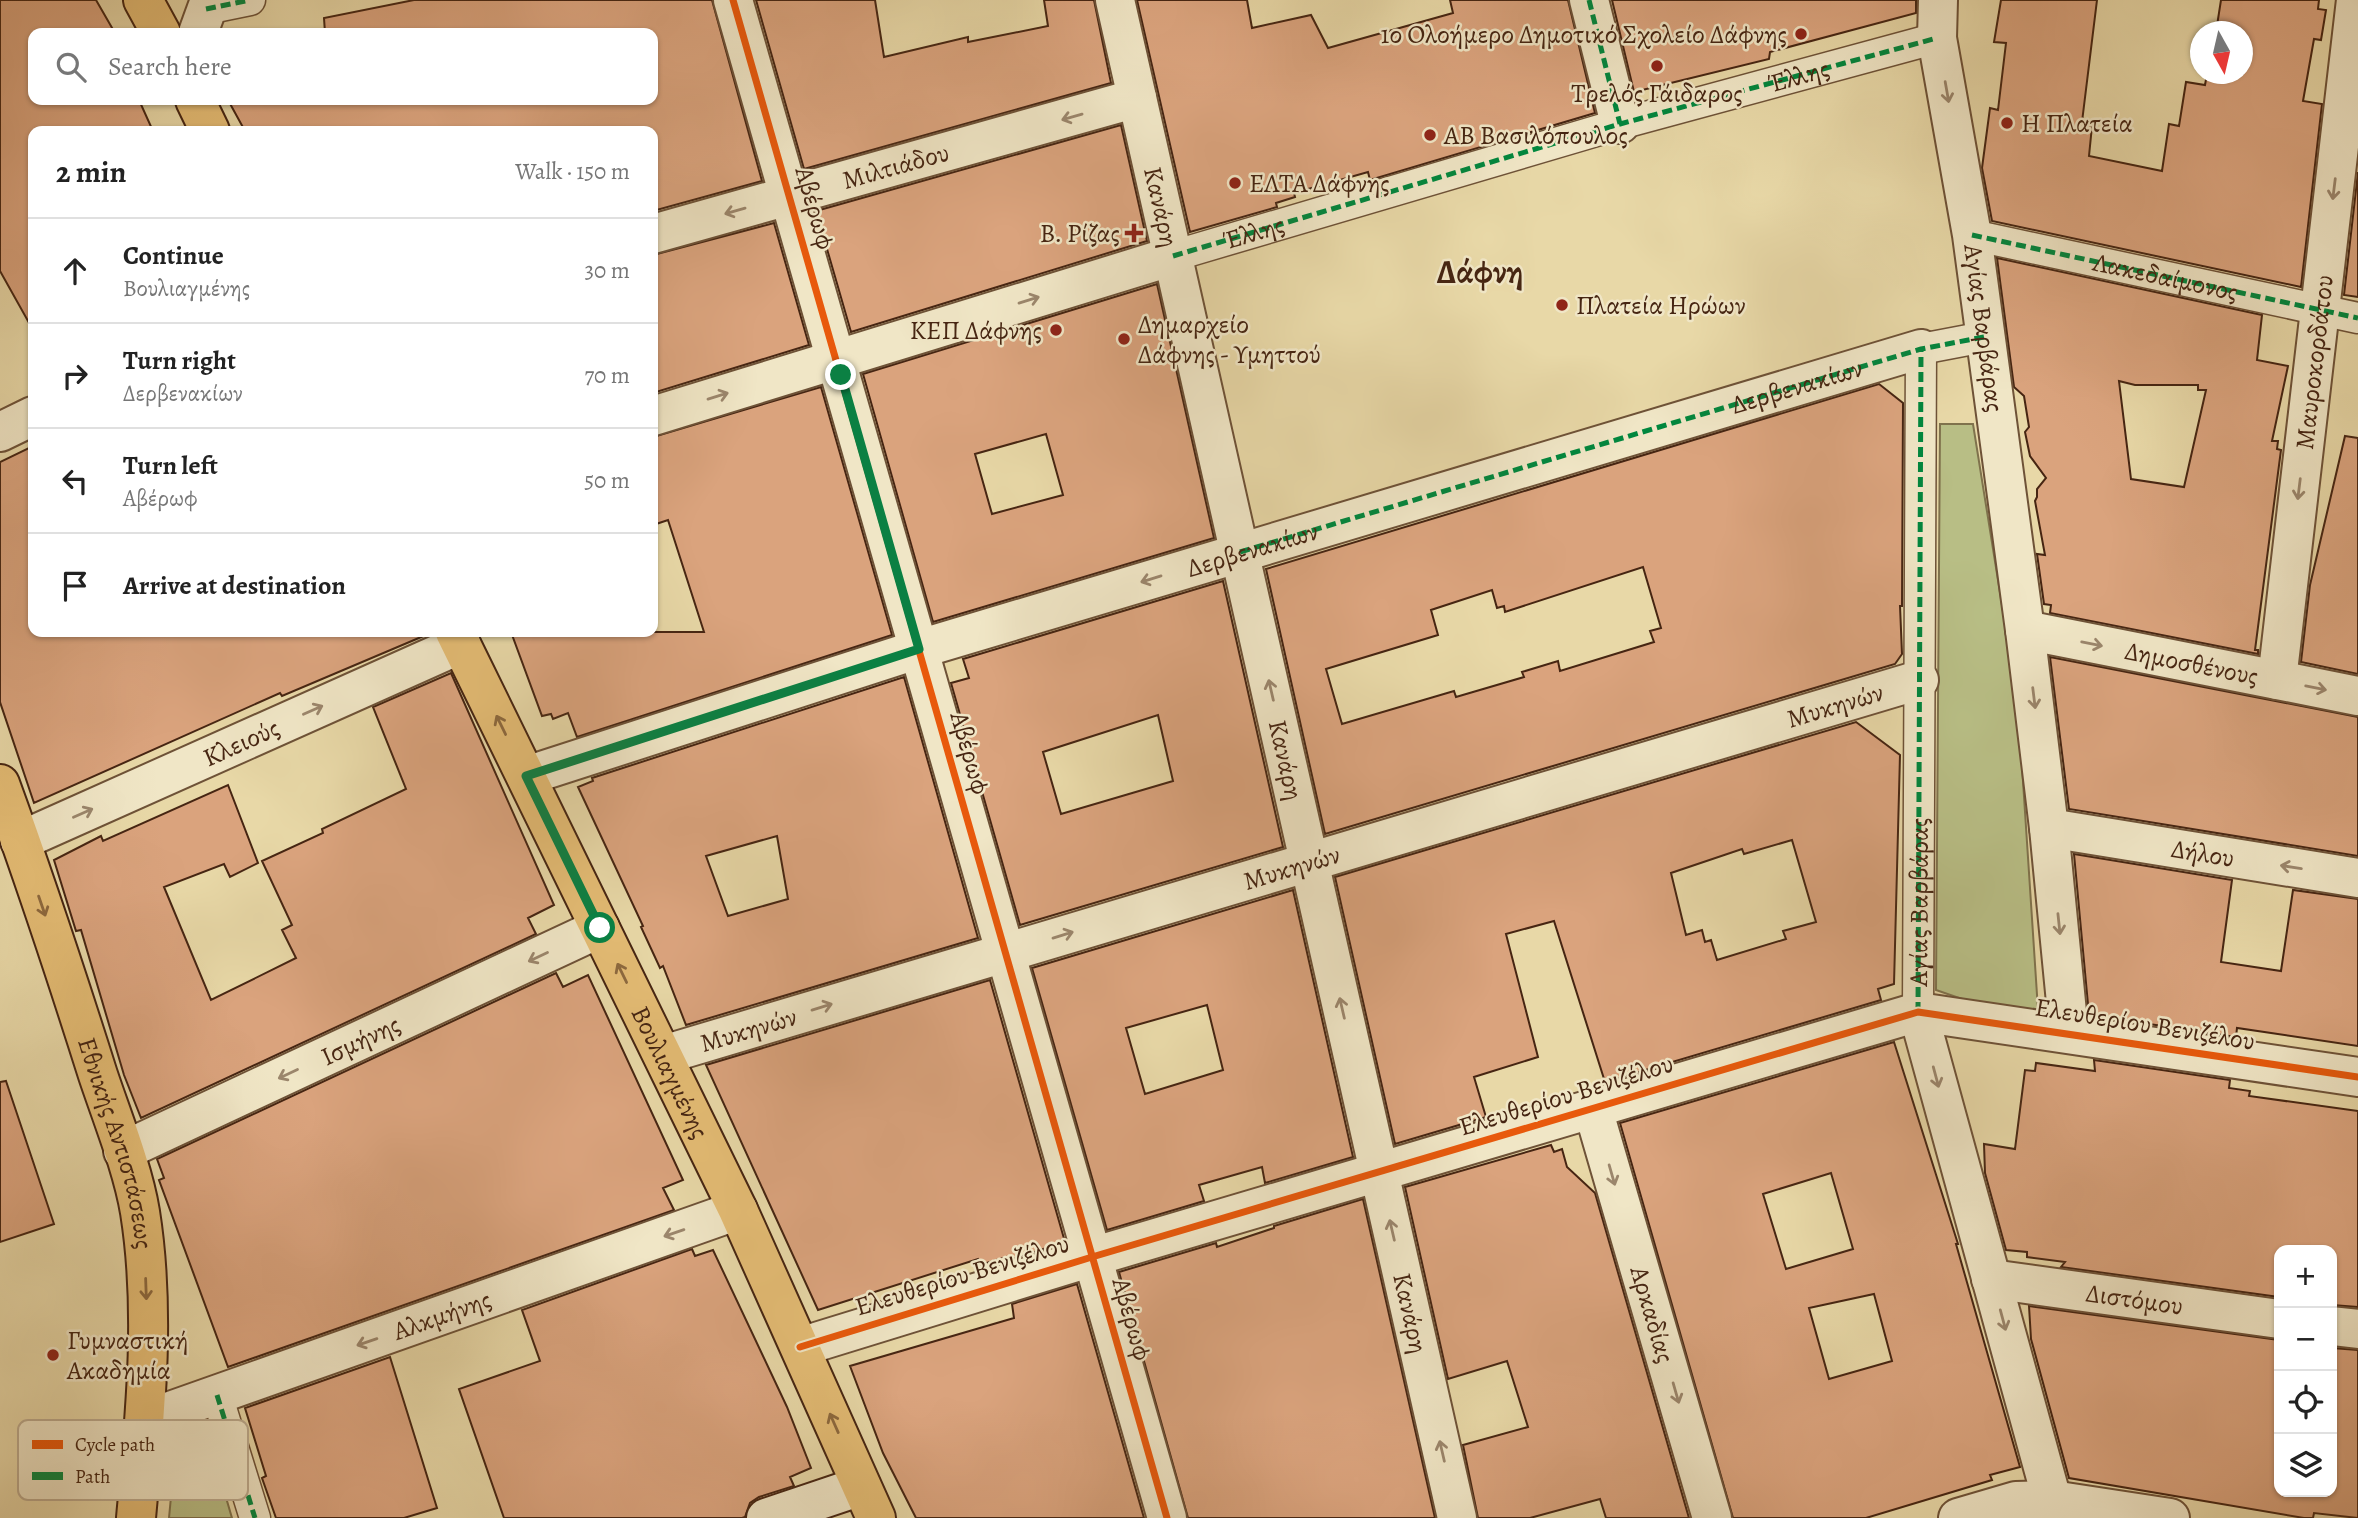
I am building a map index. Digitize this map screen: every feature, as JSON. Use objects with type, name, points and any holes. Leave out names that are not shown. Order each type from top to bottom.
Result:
[{"type":"main road","points":[[143,0],[158,28]]},
{"type":"main road","points":[[197,105],[208,126]]},
{"type":"main road","name":"Βουλιαγμένης","points":[[458,638],[738,1210],[869,1502]]},
{"type":"main road","name":"Εθνικής Αντιστάσεως","points":[[0,784],[123,1152],[139,1210],[145,1263],[145,1420]]},
{"type":"main road","name":"Εθνικής Αντιστάσεως","points":[[136,1518],[138,1500]]},
{"type":"street","points":[[205,14],[250,0]]},
{"type":"street","name":"Αβέρωφ","points":[[733,0],[1167,1518]]},
{"type":"street","name":"Κανάρη","points":[[1115,0],[1457,1518]]},
{"type":"street","points":[[1589,0],[1620,124]]},
{"type":"street","name":"Αγίας Βαρβάρας","points":[[1938,0],[1937,38],[1972,236],[2025,630],[2049,828],[2069,1033]]},
{"type":"street","name":"Μαυροκορδάτου","points":[[2277,680],[2356,0]]},
{"type":"street","name":"Έλλης","points":[[658,414],[1173,256],[1620,124],[1937,38]]},
{"type":"street","name":"Μιλτιάδου","points":[[658,233],[1138,98]]},
{"type":"street","name":"Λακεδαίμονος","points":[[1972,236],[2358,318]]},
{"type":"street","name":"Δερβενακίων","points":[[526,776],[919,649],[1240,552],[1921,349],[1984,337]]},
{"type":"street","name":"Αγίας Βαρβάρας","points":[[1921,349],[1918,1012],[2054,1509]]},
{"type":"street","points":[[0,432],[28,418]]},
{"type":"street","name":"Δημοσθένους","points":[[2025,630],[2358,696]]},
{"type":"street","name":"Κλειούς","points":[[20,841],[458,638]]},
{"type":"street","name":"Μυκηνών","points":[[663,1055],[1919,680]]},
{"type":"street","name":"Δήλου","points":[[2049,828],[2358,878]]},
{"type":"street","name":"Ισμήνης","points":[[123,1152],[600,928]]},
{"type":"street","name":"Ελευθερίου Βενιζέλου","points":[[800,1347],[1093,1257],[1918,1012],[2358,1077]]},
{"type":"street","name":"Αρκαδίας","points":[[1593,1109],[1713,1518]]},
{"type":"street","name":"Αλκμήνης","points":[[145,1420],[738,1210]]},
{"type":"street","name":"Διστόμου","points":[[1992,1279],[2274,1318]]},
{"type":"street","points":[[2337,1327],[2358,1329]]},
{"type":"street","points":[[217,1395],[225,1420]]},
{"type":"street","points":[[248,1498],[254,1518]]},
{"type":"street","points":[[1958,1518],[2016,1501],[2054,1509],[2170,1518]]},
{"type":"street","points":[[766,1518],[869,1502]]},
{"type":"green space","points":[[1940,424],[1973,424],[2018,705],[2038,1010],[1991,1009],[1936,990]]},
{"type":"green space","points":[[171,1500],[227,1500],[232,1518],[169,1518]]},
{"type":"building","points":[[0,0],[96,0],[112,28],[28,28],[28,105],[141,105],[151,126],[28,126],[28,321],[0,271]]},
{"type":"building","points":[[414,0],[712,0],[762,181],[658,210],[658,126],[242,126],[231,105],[658,105],[658,28],[325,28],[324,18]]},
{"type":"building","points":[[756,0],[875,0],[884,57],[968,37],[968,42],[1048,26],[1044,0],[1094,0],[1111,83],[804,169]]},
{"type":"building","points":[[1137,0],[1247,0],[1252,28],[1311,15],[1328,48],[1453,13],[1450,0],[1568,0],[1595,113],[1370,180],[1368,172],[1294,193],[1295,197],[1276,203],[1277,207],[1190,232]]},
{"type":"building","points":[[1612,0],[1916,0],[1916,13],[1770,52],[1769,59],[1634,92]]},
{"type":"building","points":[[2001,0],[2097,0],[2082,122],[2092,126],[2089,156],[2162,171],[2169,124],[2179,126],[2186,82],[2205,85],[2253,84],[2253,21],[2218,21],[2221,0],[2319,0],[2318,9],[2326,10],[2321,40],[2314,39],[2303,101],[2322,104],[2301,287],[1992,221],[1982,168],[1990,108],[1998,110],[2006,43],[1994,42]]},
{"type":"building","points":[[1121,125],[1147,241],[851,332],[816,211]]},
{"type":"building","points":[[2358,172],[2358,297],[2344,295]]},
{"type":"building","points":[[774,223],[809,345],[658,391],[658,254]]},
{"type":"building","points":[[1997,258],[2262,315],[2257,360],[2288,366],[2272,441],[2278,441],[2277,449],[2281,450],[2255,650],[2258,650],[2258,654],[2050,613],[2051,605],[2044,604],[2037,554],[2045,555],[2035,501],[2037,489],[2046,478],[2030,456],[2025,432],[2029,427],[2024,396],[2014,387]],"holes":[[[2119,381],[2135,385],[2198,385],[2198,390],[2206,390],[2184,487],[2131,479]]]},
{"type":"building","points":[[1157,284],[1214,538],[933,622],[863,374]],"holes":[[[1046,434],[1063,495],[992,514],[975,454]]]},
{"type":"building","points":[[1879,384],[1903,403],[1900,606],[1902,654],[1895,664],[1325,834],[1266,569]],"holes":[[[1643,567],[1661,628],[1650,631],[1654,642],[1560,671],[1558,661],[1522,672],[1524,677],[1456,697],[1454,691],[1342,724],[1326,669],[1438,635],[1431,610],[1492,590],[1497,608],[1504,606],[1505,612]]]},
{"type":"building","points":[[821,387],[892,635],[577,737],[568,713],[553,719],[551,714],[542,716],[513,637],[658,637],[658,632],[704,632],[668,520],[658,523],[658,436]]},
{"type":"building","points":[[2345,436],[2358,438],[2358,674],[2301,662],[2310,585]]},
{"type":"building","points":[[28,448],[28,637],[421,637],[282,696],[280,693],[34,803],[0,702],[0,462]]},
{"type":"building","points":[[1223,581],[1283,847],[1020,925],[951,683],[969,678],[963,659]],"holes":[[[1158,715],[1173,781],[1061,814],[1043,752]]]},
{"type":"building","points":[[2050,657],[2358,717],[2358,856],[2069,809]]},
{"type":"building","points":[[451,673],[554,905],[528,918],[536,934],[141,1118],[124,1075],[81,930],[76,931],[54,860],[101,836],[103,841],[228,785],[258,863],[230,877],[224,864],[164,887],[211,1000],[296,958],[282,930],[292,925],[262,861],[323,833],[322,829],[406,789],[373,707]]},
{"type":"building","points":[[904,677],[978,938],[686,1025],[663,966],[660,968],[578,787],[593,781],[592,778]],"holes":[[[777,836],[788,899],[728,916],[706,856]]]},
{"type":"building","points":[[1856,722],[1900,755],[1894,984],[1878,989],[1881,1000],[1605,1082],[1554,921],[1506,934],[1538,1057],[1474,1077],[1486,1117],[1395,1144],[1335,877]],"holes":[[[1792,840],[1816,922],[1783,931],[1786,939],[1717,960],[1711,940],[1705,942],[1702,930],[1686,935],[1671,873],[1742,849],[1744,854]]]},
{"type":"building","points":[[2074,854],[2232,880],[2221,962],[2281,971],[2293,890],[2358,899],[2358,1046],[2237,1028],[2236,1037],[2089,1015]]},
{"type":"building","points":[[1293,890],[1353,1157],[1265,1183],[1262,1167],[1199,1185],[1204,1201],[1107,1230],[1032,968]],"holes":[[[1207,1005],[1223,1070],[1145,1094],[1126,1028]]]},
{"type":"building","points":[[556,973],[563,987],[588,975],[683,1180],[663,1188],[674,1210],[228,1367],[159,1180],[164,1178],[157,1159]]},
{"type":"building","points":[[990,980],[1065,1242],[1006,1261],[1006,1257],[980,1265],[978,1259],[818,1310],[706,1065]]},
{"type":"building","points":[[1894,1042],[1958,1244],[2020,1467],[1990,1475],[1992,1480],[1866,1518],[1733,1518],[1620,1123]],"holes":[[[1831,1173],[1853,1249],[1786,1269],[1763,1194]],[[1874,1294],[1892,1361],[1829,1379],[1809,1308]]]},
{"type":"building","points":[[2094,1060],[2230,1080],[2229,1088],[2250,1091],[2249,1096],[2358,1111],[2358,1307],[2337,1305],[2337,1245],[2274,1245],[2274,1296],[2061,1267],[2065,1262],[2027,1257],[2027,1252],[2006,1250],[1985,1173],[1984,1144],[2015,1149],[2025,1070],[2035,1071],[2036,1063],[2095,1071]]},
{"type":"building","points":[[6,1081],[54,1224],[0,1242],[0,1082]]},
{"type":"building","points":[[1551,1145],[1554,1152],[1562,1149],[1567,1167],[1595,1193],[1689,1518],[1606,1518],[1600,1499],[1530,1518],[1478,1518],[1463,1445],[1528,1427],[1507,1361],[1448,1379],[1405,1187]]},
{"type":"building","points":[[1363,1199],[1435,1518],[1188,1518],[1119,1272],[1216,1243],[1217,1247],[1274,1226]]},
{"type":"building","points":[[692,1249],[695,1256],[713,1250],[787,1407],[811,1468],[790,1477],[794,1486],[759,1497],[750,1503],[745,1517],[742,1518],[504,1518],[459,1389],[540,1361],[522,1310]]},
{"type":"building","points":[[1077,1284],[1144,1518],[916,1518],[883,1453],[850,1366],[1014,1318],[1012,1304]]},
{"type":"building","points":[[2029,1306],[2274,1339],[2274,1497],[2337,1497],[2337,1348],[2358,1350],[2358,1518],[2314,1513],[2313,1518],[2304,1518],[2069,1478],[2031,1339]]},
{"type":"building","points":[[390,1357],[437,1508],[404,1518],[276,1518],[262,1478],[266,1476],[245,1408]]},
{"type":"marked path","points":[[206,9],[250,0]]},
{"type":"marked path","points":[[1589,0],[1620,124]]},
{"type":"marked path","points":[[1173,256],[1620,124],[1937,38]]},
{"type":"marked path","points":[[1972,235],[2358,318]]},
{"type":"marked path","points":[[1240,552],[1921,349],[1984,337]]},
{"type":"marked path","points":[[1918,1012],[1921,349]]},
{"type":"marked path","points":[[217,1395],[225,1420]]},
{"type":"marked path","points":[[248,1495],[255,1518]]},
{"type":"cycle path","points":[[733,0],[1167,1518]]},
{"type":"cycle path","points":[[800,1347],[1092,1257],[1918,1012],[2358,1077]]},
{"type":"place","name":"1ο Ολοήμερο Δημοτικό Σχολείο Δάφνης","points":[[1801,34]]},
{"type":"place","name":"Τρελός Γάιδαρος","points":[[1657,66]]},
{"type":"place","name":"Η Πλατεία","points":[[2007,123]]},
{"type":"place","name":"ΑΒ Βασιλόπουλος","points":[[1430,135]]},
{"type":"place","name":"ΕΛΤΑ Δάφνης","points":[[1235,183]]},
{"type":"place","name":"Β. Ρίζας","points":[[1134,233]]},
{"type":"place","name":"Πλατεία Ηρώων","points":[[1562,305]]},
{"type":"place","name":"ΚΕΠ Δάφνης","points":[[1056,330]]},
{"type":"place","name":"Δημαρχείο Δάφνης - Υμηττού","points":[[1124,339]]},
{"type":"place","name":"Γυμναστική Ακαδημία","points":[[53,1355]]},
{"type":"district","name":"Δάφνη","points":[[1480,271]]},
{"type":"route","points":[[600,928],[526,776],[919,649],[841,375]]}]
